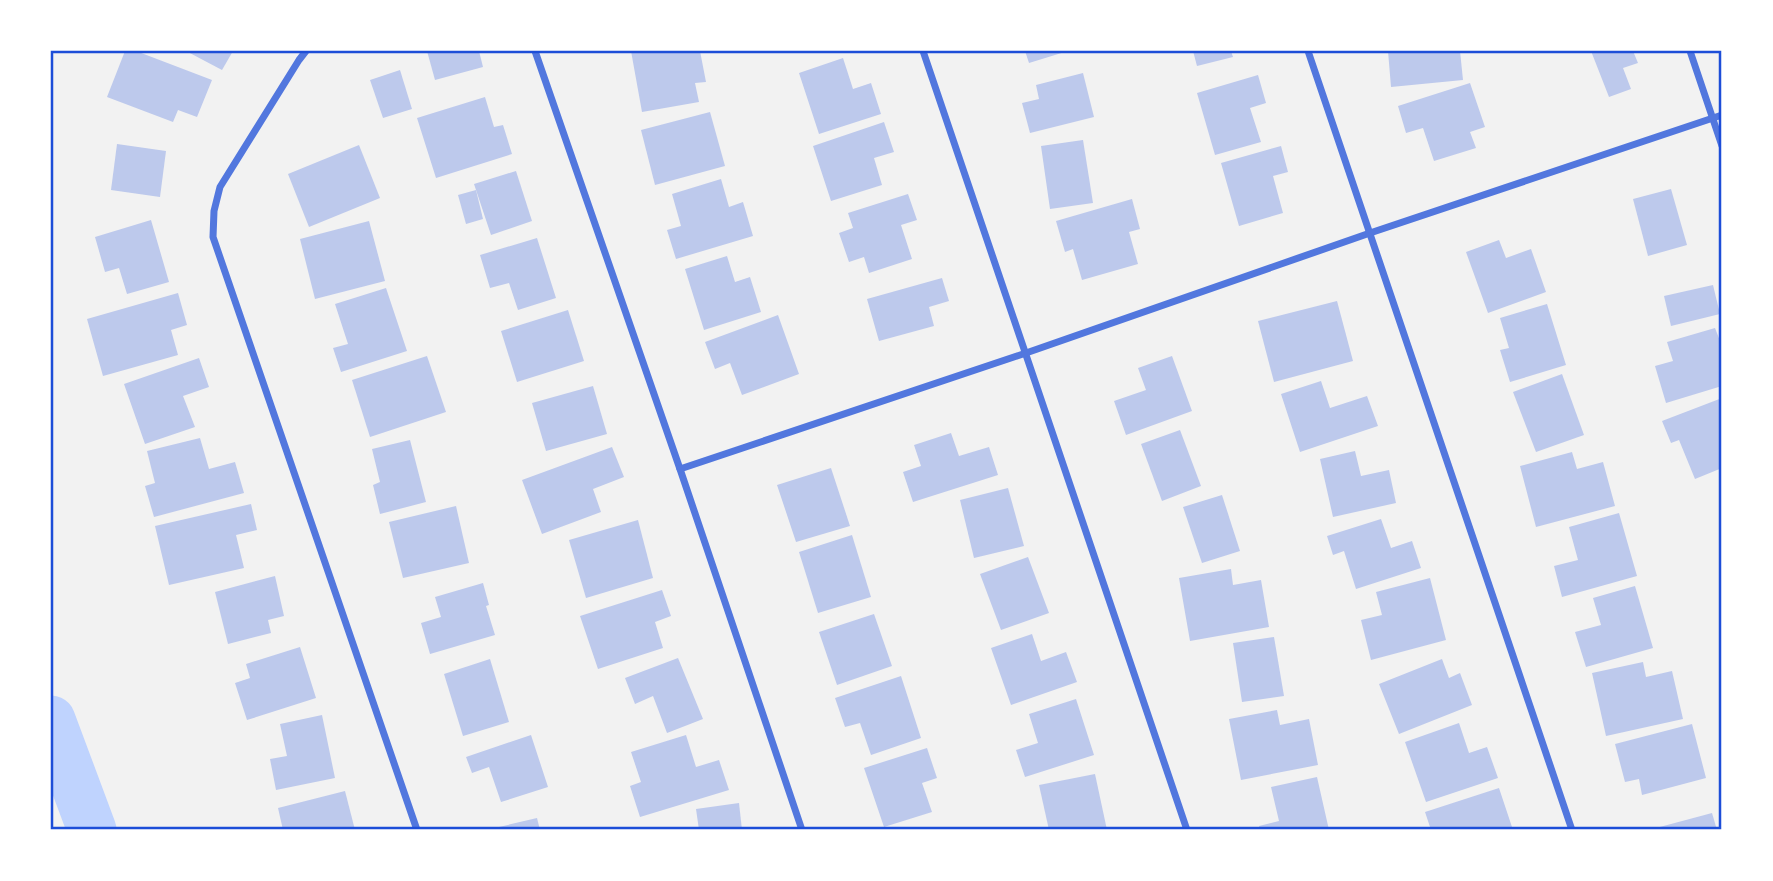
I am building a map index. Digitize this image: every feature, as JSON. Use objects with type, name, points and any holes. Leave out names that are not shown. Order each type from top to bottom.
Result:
[{"type":"street","points":[[306,51],[220,187],[214,211],[214,237],[417,830]]},
{"type":"street","points":[[535,51],[802,830]]},
{"type":"street","points":[[923,51],[1187,830]]},
{"type":"street","points":[[1308,51],[1572,830]]},
{"type":"street","points":[[1690,51],[1722,146]]},
{"type":"street","points":[[680,469],[1722,115]]},
{"type":"building","points":[[125,51],[136,51],[212,80],[197,117],[178,110],[173,122],[107,97]]},
{"type":"building","points":[[186,51],[233,51],[222,70]]},
{"type":"building","points":[[427,51],[479,51],[483,67],[435,80]]},
{"type":"building","points":[[631,51],[700,51],[706,82],[695,83],[699,102],[642,112]]},
{"type":"building","points":[[1025,51],[1068,51],[1029,63]]},
{"type":"building","points":[[1193,51],[1231,51],[1233,57],[1197,66]]},
{"type":"building","points":[[1388,51],[1460,51],[1463,80],[1391,87]]},
{"type":"building","points":[[1591,51],[1633,51],[1638,63],[1623,68],[1631,89],[1609,97]]},
{"type":"building","points":[[843,58],[853,89],[871,83],[881,114],[819,134],[799,73]]},
{"type":"building","points":[[400,70],[412,109],[383,118],[370,80]]},
{"type":"building","points":[[1083,73],[1094,117],[1030,133],[1022,103],[1039,99],[1036,85]]},
{"type":"building","points":[[1258,75],[1266,103],[1250,108],[1261,142],[1215,155],[1197,93]]},
{"type":"building","points":[[1470,83],[1485,127],[1470,132],[1476,148],[1434,161],[1423,128],[1406,133],[1398,106]]},
{"type":"building","points":[[485,97],[494,127],[503,125],[512,154],[436,178],[417,118]]},
{"type":"building","points":[[710,112],[725,166],[655,185],[641,130]]},
{"type":"building","points":[[884,122],[894,152],[874,158],[882,185],[831,201],[813,146]]},
{"type":"building","points":[[1083,140],[1093,203],[1050,209],[1041,146]]},
{"type":"building","points":[[117,144],[166,151],[160,197],[111,190]]},
{"type":"building","points":[[359,145],[380,198],[309,227],[288,174]]},
{"type":"building","points":[[1281,146],[1288,172],[1273,176],[1283,213],[1239,226],[1221,163]]},
{"type":"building","points":[[516,171],[532,221],[491,235],[474,184]]},
{"type":"building","points":[[721,179],[729,207],[743,202],[753,236],[676,259],[667,230],[681,226],[672,194]]},
{"type":"building","points":[[1671,189],[1687,245],[1648,256],[1633,199]]},
{"type":"building","points":[[476,190],[483,219],[466,224],[458,195]]},
{"type":"building","points":[[908,194],[917,220],[901,225],[912,259],[869,273],[864,257],[849,262],[839,233],[853,228],[848,213]]},
{"type":"building","points":[[1132,199],[1140,229],[1129,232],[1138,264],[1082,280],[1073,249],[1065,252],[1056,221]]},
{"type":"building","points":[[151,220],[169,282],[127,294],[119,268],[105,272],[95,237]]},
{"type":"building","points":[[369,221],[385,281],[315,299],[300,239]]},
{"type":"building","points":[[537,238],[556,298],[518,310],[509,283],[490,288],[480,255]]},
{"type":"building","points":[[1499,240],[1506,258],[1531,249],[1546,292],[1488,313],[1466,252]]},
{"type":"building","points":[[727,256],[735,282],[750,277],[761,312],[704,330],[685,269]]},
{"type":"building","points":[[942,278],[949,301],[929,307],[934,326],[879,341],[867,299]]},
{"type":"building","points":[[1713,285],[1720,314],[1671,326],[1664,296]]},
{"type":"building","points":[[386,288],[407,351],[341,372],[333,348],[348,344],[335,304]]},
{"type":"building","points":[[178,293],[187,325],[171,330],[178,355],[103,376],[87,319]]},
{"type":"building","points":[[1337,301],[1353,361],[1274,382],[1258,321]]},
{"type":"building","points":[[1547,304],[1566,365],[1510,382],[1500,350],[1509,348],[1500,318]]},
{"type":"building","points":[[568,310],[584,361],[517,382],[501,331]]},
{"type":"building","points":[[778,315],[799,374],[742,395],[730,363],[715,369],[705,342]]},
{"type":"building","points":[[1715,328],[1722,346],[1722,386],[1666,403],[1655,366],[1673,361],[1667,342]]},
{"type":"building","points":[[427,356],[446,412],[370,437],[352,380]]},
{"type":"building","points":[[1172,356],[1192,411],[1126,435],[1114,401],[1146,390],[1138,368]]},
{"type":"building","points":[[199,358],[209,387],[183,396],[195,427],[145,444],[124,384]]},
{"type":"building","points":[[1562,374],[1584,435],[1536,452],[1513,392]]},
{"type":"building","points":[[1321,381],[1330,408],[1367,396],[1378,426],[1300,452],[1281,394]]},
{"type":"building","points":[[593,386],[607,434],[546,451],[532,403]]},
{"type":"building","points":[[1722,398],[1722,468],[1695,479],[1679,440],[1671,443],[1662,421]]},
{"type":"building","points":[[1180,430],[1201,486],[1162,501],[1141,444]]},
{"type":"building","points":[[951,433],[959,456],[989,447],[998,475],[913,502],[903,472],[921,466],[914,445]]},
{"type":"building","points":[[200,438],[209,469],[235,462],[244,493],[154,517],[145,486],[155,483],[147,451]]},
{"type":"building","points":[[410,440],[426,502],[380,514],[373,485],[380,482],[372,449]]},
{"type":"building","points":[[612,447],[624,477],[593,489],[601,512],[542,534],[522,480]]},
{"type":"building","points":[[1355,451],[1361,476],[1389,470],[1396,503],[1333,517],[1320,459]]},
{"type":"building","points":[[1572,452],[1577,469],[1603,462],[1615,506],[1536,527],[1520,466]]},
{"type":"building","points":[[831,468],[850,526],[796,542],[777,485]]},
{"type":"building","points":[[1008,488],[1024,546],[974,558],[960,500]]},
{"type":"building","points":[[1222,495],[1240,551],[1202,563],[1183,507]]},
{"type":"building","points":[[251,504],[257,530],[236,535],[244,568],[169,585],[155,526]]},
{"type":"building","points":[[456,506],[469,563],[403,578],[389,522]]},
{"type":"building","points":[[1619,513],[1637,576],[1562,597],[1554,566],[1578,560],[1569,527]]},
{"type":"building","points":[[1381,519],[1391,548],[1412,541],[1421,568],[1356,589],[1344,551],[1333,555],[1327,536]]},
{"type":"building","points":[[638,520],[653,578],[586,598],[569,540]]},
{"type":"building","points":[[852,535],[871,597],[818,613],[799,552]]},
{"type":"building","points":[[1028,557],[1049,613],[1001,630],[980,574]]},
{"type":"building","points":[[1231,569],[1233,585],[1261,580],[1269,627],[1190,641],[1179,578]]},
{"type":"building","points":[[275,576],[284,616],[268,620],[271,633],[228,644],[215,592]]},
{"type":"building","points":[[1430,578],[1446,640],[1371,660],[1361,620],[1382,615],[1376,592]]},
{"type":"building","points":[[483,583],[489,605],[486,606],[495,635],[430,654],[421,623],[441,617],[435,597]]},
{"type":"building","points":[[1635,586],[1653,648],[1586,667],[1575,632],[1601,625],[1593,598]]},
{"type":"building","points":[[662,590],[671,616],[655,622],[663,648],[598,669],[580,616]]},
{"type":"building","points":[[874,614],[892,666],[837,685],[819,632]]},
{"type":"building","points":[[1032,634],[1041,661],[1066,652],[1077,682],[1011,705],[991,648]]},
{"type":"building","points":[[1274,637],[1284,696],[1242,702],[1233,643]]},
{"type":"building","points":[[300,647],[316,698],[247,720],[235,683],[250,678],[246,664]]},
{"type":"building","points":[[678,658],[703,719],[667,733],[653,696],[635,704],[625,678]]},
{"type":"building","points":[[490,659],[509,722],[463,736],[444,674]]},
{"type":"building","points":[[1442,659],[1449,678],[1460,673],[1472,705],[1399,734],[1379,684]]},
{"type":"building","points":[[1643,662],[1646,677],[1672,671],[1683,719],[1606,736],[1592,673]]},
{"type":"building","points":[[901,676],[921,738],[871,755],[860,723],[845,727],[835,698]]},
{"type":"building","points":[[1076,699],[1094,755],[1025,777],[1016,750],[1038,743],[1029,714]]},
{"type":"building","points":[[1277,710],[1280,725],[1309,719],[1318,765],[1241,780],[1229,719]]},
{"type":"building","points":[[322,715],[335,778],[276,790],[270,759],[287,756],[280,724]]},
{"type":"building","points":[[1459,723],[1469,753],[1487,747],[1498,778],[1426,802],[1405,742]]},
{"type":"building","points":[[1692,724],[1706,778],[1642,795],[1639,779],[1625,782],[1615,744]]},
{"type":"building","points":[[531,735],[548,787],[501,802],[489,767],[472,773],[466,757]]},
{"type":"building","points":[[686,735],[696,767],[719,760],[729,790],[640,817],[630,786],[641,782],[631,752]]},
{"type":"building","points":[[927,748],[937,778],[922,783],[932,812],[884,827],[864,768]]},
{"type":"building","points":[[1095,774],[1107,830],[1049,830],[1039,785]]},
{"type":"building","points":[[1317,777],[1329,830],[1260,830],[1259,826],[1279,821],[1271,787]]},
{"type":"building","points":[[1499,788],[1513,830],[1431,830],[1425,812]]},
{"type":"building","points":[[345,791],[355,830],[283,830],[278,808]]},
{"type":"building","points":[[739,803],[742,830],[699,830],[696,809]]},
{"type":"building","points":[[1712,813],[1717,830],[1656,830],[1656,828]]},
{"type":"building","points":[[537,818],[540,830],[500,830],[499,827]]},
{"type":"waterway","points":[[51,720],[92,830]]}]
